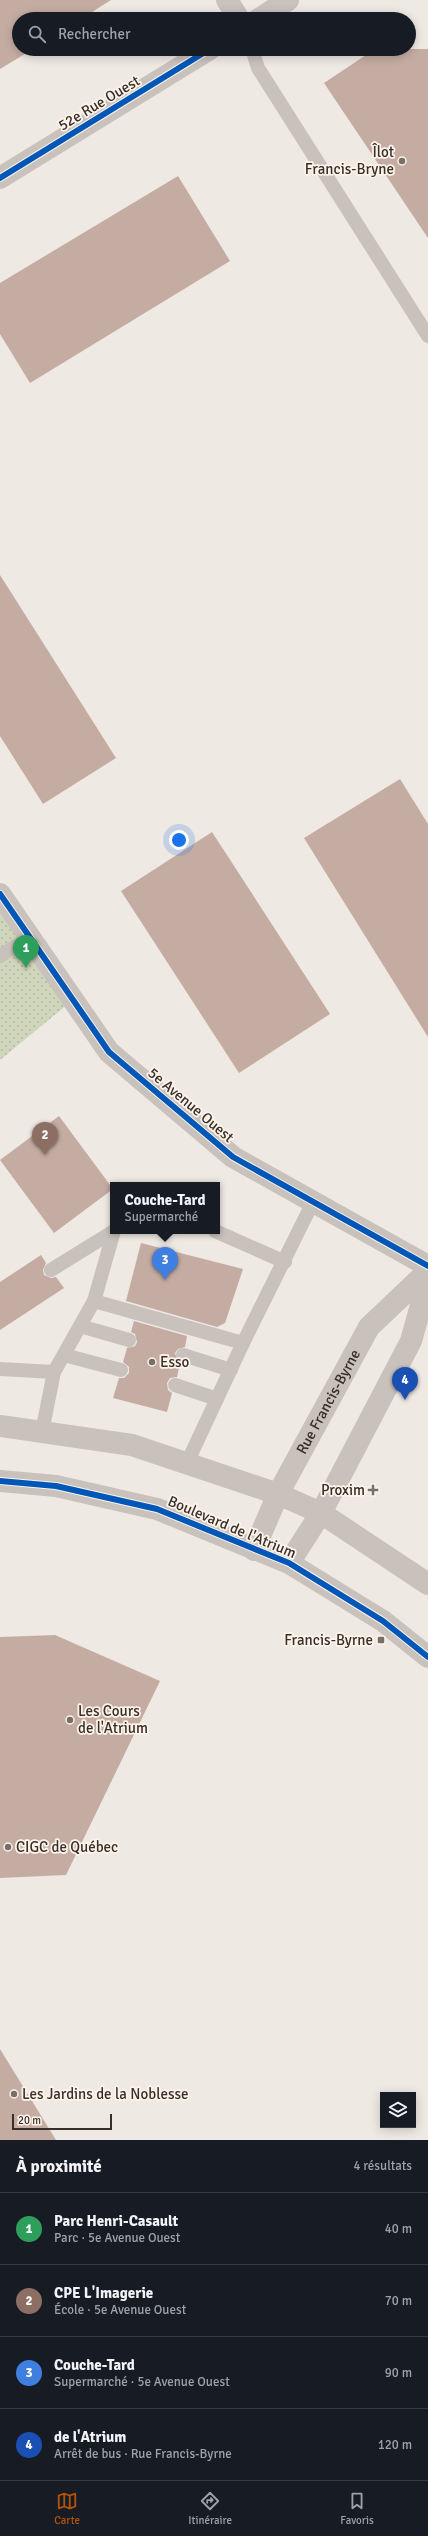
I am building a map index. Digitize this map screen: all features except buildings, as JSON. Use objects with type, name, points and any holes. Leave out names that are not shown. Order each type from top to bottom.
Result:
[{"type":"street","points":[[227,0],[235,12]]},
{"type":"street","points":[[269,12],[288,0]]},
{"type":"street","name":"52e Rue Ouest","points":[[0,178],[199,56]]},
{"type":"street","name":"5e Avenue Ouest","points":[[0,894],[109,1052],[233,1157],[428,1266]]},
{"type":"street","name":"Rue Francis-Byrne","points":[[254,1550],[278,1494],[369,1327],[428,1271]]},
{"type":"street","points":[[289,1563],[321,1513],[411,1341],[428,1280]]},
{"type":"street","points":[[0,1426],[132,1445],[278,1494],[321,1513],[428,1584]]},
{"type":"street","name":"Boulevard de l'Atrium","points":[[0,1481],[56,1486],[157,1510],[289,1563],[383,1621],[428,1657]]},
{"type":"lane","points":[[254,56],[258,68],[428,336]]},
{"type":"lane","points":[[0,956],[29,937]]},
{"type":"lane","points":[[187,1463],[232,1370],[243,1343],[285,1262],[313,1202]]},
{"type":"lane","points":[[51,1270],[110,1233]]},
{"type":"lane","points":[[220,1233],[285,1262]]},
{"type":"lane","points":[[42,1432],[54,1372],[94,1300],[113,1234]]},
{"type":"lane","points":[[94,1300],[243,1343]]},
{"type":"lane","points":[[80,1326],[129,1340]]},
{"type":"lane","points":[[64,1355],[121,1370]]},
{"type":"lane","points":[[183,1355],[232,1370]]},
{"type":"lane","points":[[0,1369],[54,1372]]},
{"type":"lane","points":[[174,1385],[217,1399]]},
{"type":"green space","points":[[0,894],[73,1000],[0,1060]]},
{"type":"cycle path","points":[[0,178],[199,56]]},
{"type":"cycle path","points":[[0,894],[109,1052],[233,1157],[428,1266]]},
{"type":"cycle path","points":[[0,1481],[56,1486],[157,1509],[289,1563],[383,1621],[428,1657]]},
{"type":"place","name":"Îlot Francis-Bryne","points":[[402,161]]},
{"type":"place","name":"Parc Henri-Casault","points":[[26,968]]},
{"type":"place","name":"CPE L'Imagerie","points":[[45,1155]]},
{"type":"place","name":"Couche-Tard","points":[[165,1280]]},
{"type":"place","name":"Esso","points":[[152,1362]]},
{"type":"place","name":"de l'Atrium","points":[[405,1400]]},
{"type":"place","name":"Proxim","points":[[373,1490]]},
{"type":"place","name":"Francis-Byrne","points":[[381,1640]]},
{"type":"place","name":"Les Cours de l'Atrium","points":[[70,1720]]},
{"type":"place","name":"CIGC de Québec","points":[[8,1847]]},
{"type":"place","name":"Les Jardins de la Noblesse","points":[[14,2094]]}]
